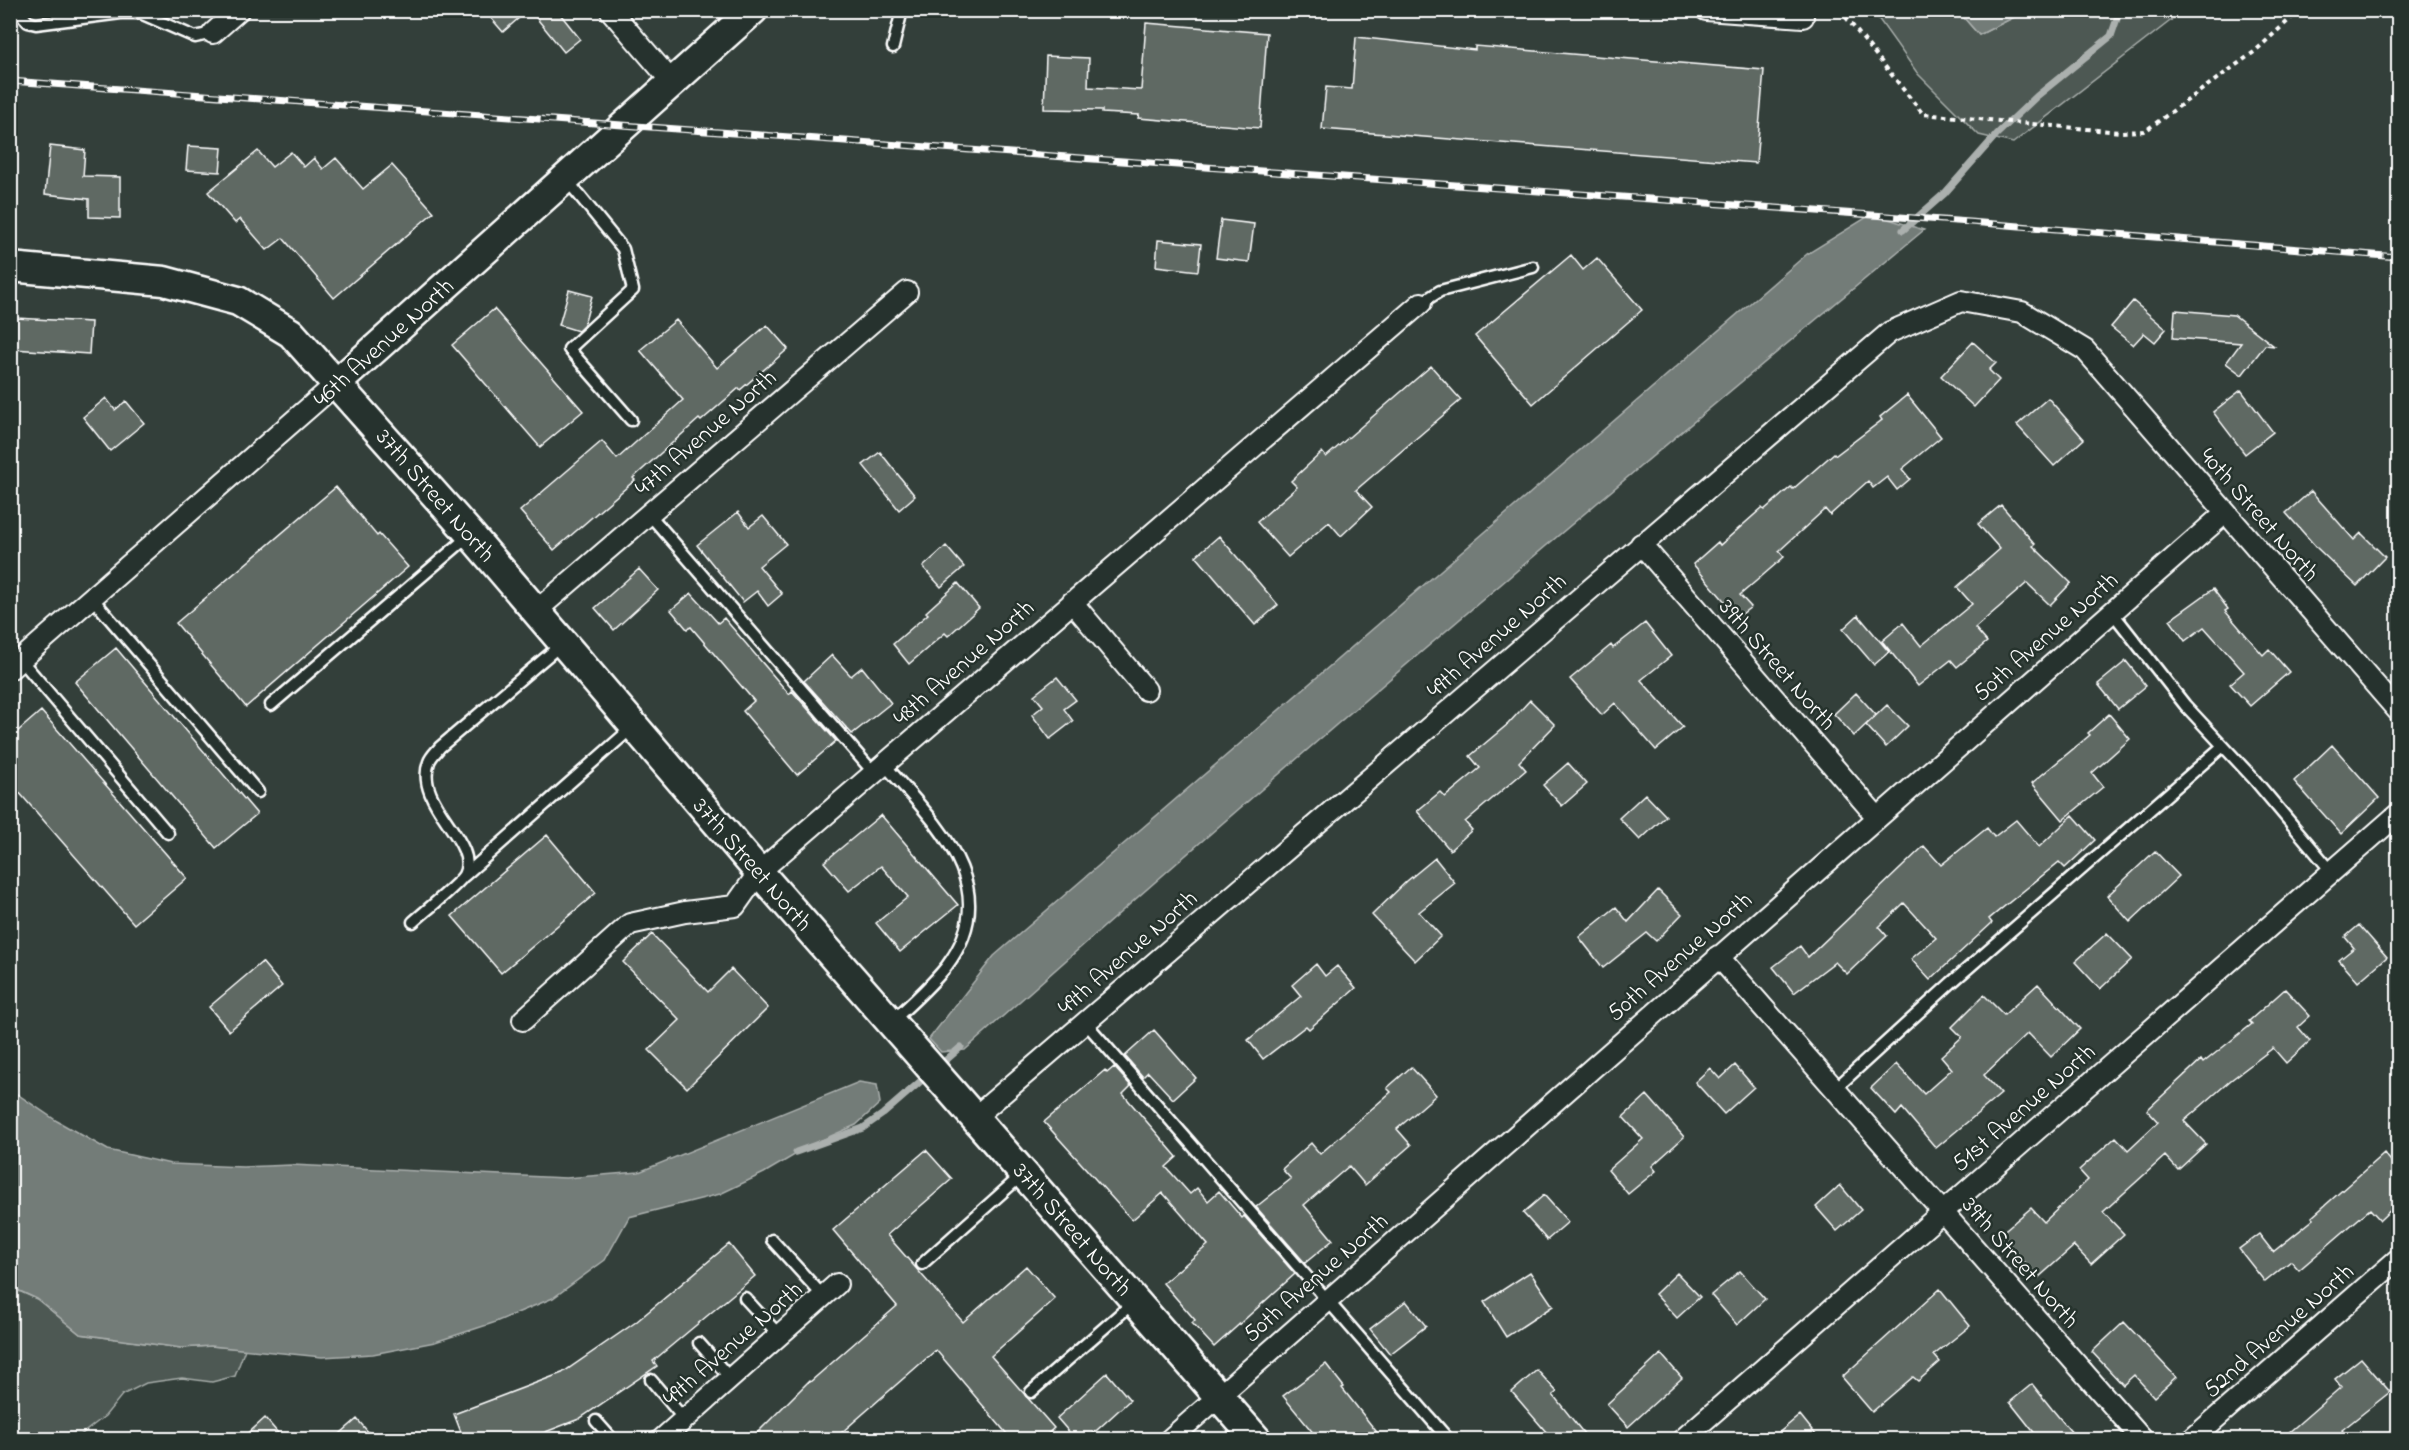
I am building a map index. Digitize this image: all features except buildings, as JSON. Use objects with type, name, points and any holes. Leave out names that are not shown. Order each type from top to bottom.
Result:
[{"type":"street","points":[[213,33],[239,10]]},
{"type":"street","points":[[610,10],[672,82]]},
{"type":"street","name":"46th Avenue North","points":[[16,664],[337,383],[753,10]]},
{"type":"street","points":[[1706,10],[1800,14]]},
{"type":"street","name":"37th Street North","points":[[10,267],[164,281],[238,301],[291,333],[470,534],[759,872],[1257,1440]]},
{"type":"street","name":"47th Avenue North","points":[[536,611],[908,292]]},
{"type":"street","name":"49th Avenue North","points":[[967,1109],[1085,1022],[1890,332],[1961,301],[2022,312],[2085,350]]},
{"type":"street","name":"48th Avenue North","points":[[524,1020],[630,924],[685,912],[735,906],[759,872],[1421,303]]},
{"type":"street","name":"40th Street North","points":[[2085,350],[2398,711]]},
{"type":"street","name":"50th Avenue North","points":[[1169,1440],[2225,513]]},
{"type":"street","name":"39th Street North","points":[[1641,544],[1877,818]]},
{"type":"street","points":[[1072,602],[1146,690]]},
{"type":"street","name":"51st Avenue North","points":[[1682,1440],[2398,814]]},
{"type":"street","name":"39th Street North","points":[[1718,956],[2143,1440]]},
{"type":"street","name":"52nd Avenue North","points":[[2192,1440],[2398,1259]]},
{"type":"street","name":"49th Avenue North","points":[[661,1440],[830,1290]]},
{"type":"lane","points":[[18,10],[28,22],[36,24],[121,14],[141,14],[195,37],[213,33]]},
{"type":"lane","points":[[893,47],[902,10]]},
{"type":"lane","points":[[566,179],[623,249],[633,290],[569,350],[631,420]]},
{"type":"lane","points":[[1421,303],[1440,291],[1533,267]]},
{"type":"lane","points":[[649,514],[879,768],[940,830],[958,857],[970,905],[967,928],[948,965],[927,988],[899,1032]]},
{"type":"lane","points":[[271,705],[470,534]]},
{"type":"lane","points":[[92,598],[258,792]]},
{"type":"lane","points":[[2112,612],[2185,705],[2332,872]]},
{"type":"lane","points":[[464,876],[467,864],[464,851],[434,804],[428,786],[427,773],[430,760],[447,741],[564,643]]},
{"type":"lane","points":[[16,664],[168,833]]},
{"type":"lane","points":[[413,922],[634,726]]},
{"type":"lane","points":[[1835,1089],[1951,983],[2223,746]]},
{"type":"lane","points":[[1085,1022],[1449,1440]]},
{"type":"lane","points":[[922,1264],[1024,1174]]},
{"type":"lane","points":[[772,1240],[830,1290]]},
{"type":"lane","points":[[745,1298],[778,1335]]},
{"type":"lane","points":[[1031,1392],[1136,1301]]},
{"type":"lane","points":[[699,1343],[730,1378]]},
{"type":"lane","points":[[651,1380],[684,1419]]},
{"type":"lane","points":[[596,1421],[613,1440]]},
{"type":"path","points":[[1840,10],[1923,114],[2120,132],[2145,130],[2153,125],[2254,52],[2300,10]]},
{"type":"shaded area","points":[[1873,11],[1958,11],[1979,35],[2026,11],[2183,11],[2013,143],[1979,135],[1918,74]]},
{"type":"shaded area","points":[[1958,11],[2026,11],[1979,35]]},
{"type":"shaded area","points":[[1872,214],[1924,230],[1440,636],[1201,841],[965,1050],[941,1052],[929,1039],[994,956],[1807,254]]},
{"type":"shaded area","points":[[859,1082],[877,1085],[880,1103],[856,1125],[815,1143],[764,1173],[720,1194],[629,1217],[605,1260],[553,1298],[493,1323],[435,1342],[373,1354],[322,1357],[211,1346],[181,1348],[80,1334],[37,1299],[11,1287],[11,1090],[57,1121],[108,1150],[171,1164],[243,1167],[292,1165],[566,1178],[639,1172]]},
{"type":"shaded area","points":[[10,1287],[37,1299],[80,1334],[181,1348],[211,1346],[245,1349],[235,1376],[212,1382],[182,1378],[146,1383],[122,1395],[105,1416],[78,1437],[25,1439],[11,1435]]},
{"type":"waterway","points":[[1903,230],[1945,193],[1997,134],[2037,96],[2111,36],[2120,10]]},
{"type":"waterway","points":[[938,1067],[961,1047]]},
{"type":"waterway","points":[[796,1152],[863,1128],[883,1114],[929,1074]]},
{"type":"railway","points":[[10,81],[1970,222],[2398,257]]}]
